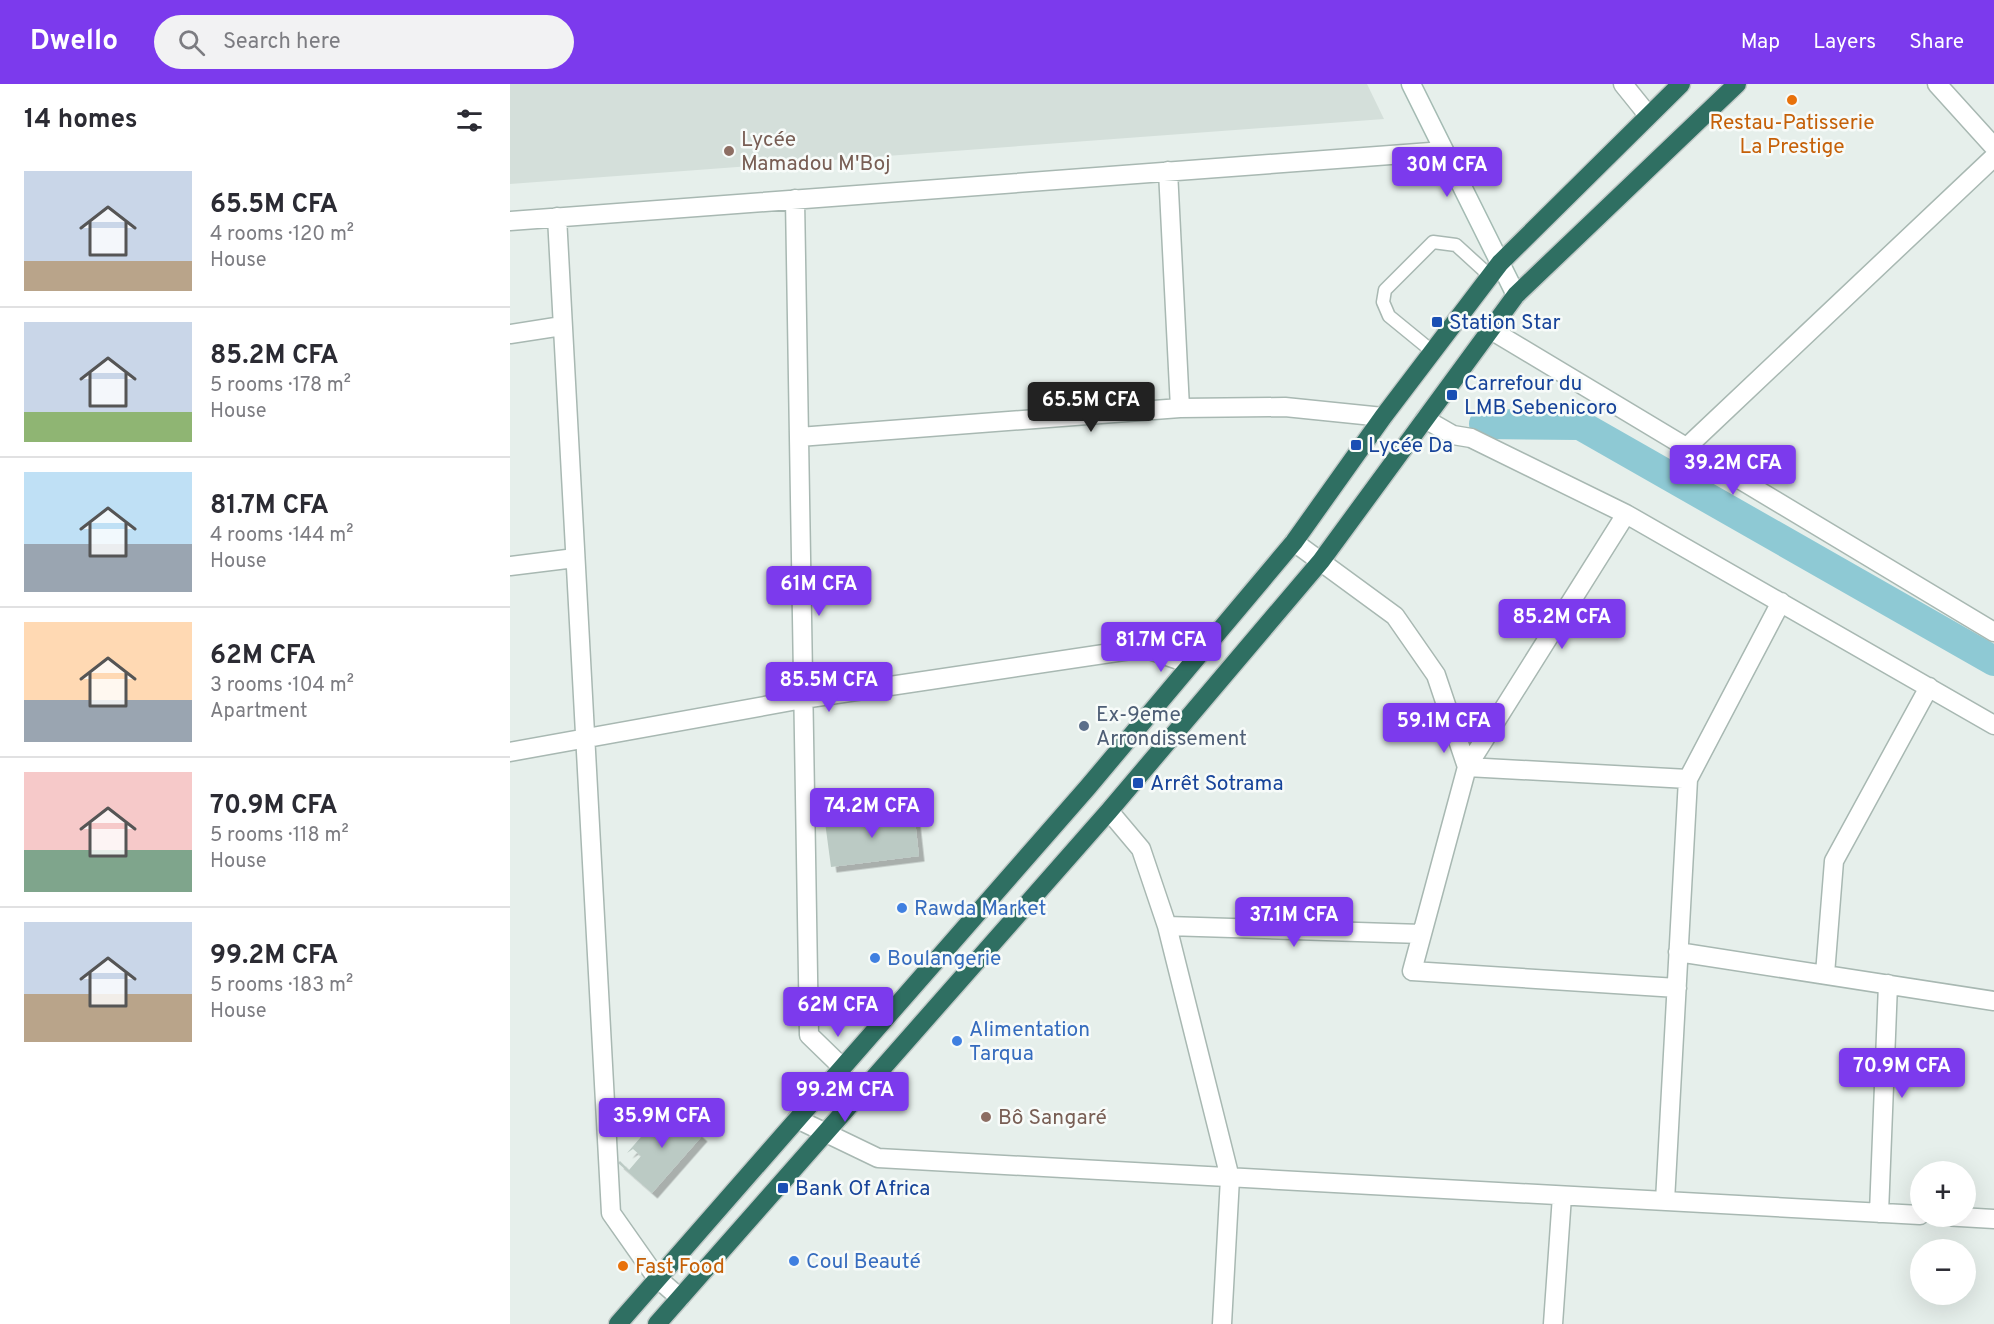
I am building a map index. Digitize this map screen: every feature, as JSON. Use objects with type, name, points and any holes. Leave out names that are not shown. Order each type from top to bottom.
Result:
[{"type":"highway","points":[[618,1324],[656,1277],[843,1068],[1088,787],[1294,542],[1383,417],[1495,270],[1681,84]]},
{"type":"highway","points":[[657,1324],[1109,811],[1321,561],[1516,295],[1737,84]]},
{"type":"street","points":[[1411,84],[1444,151],[1495,270],[1516,295]]},
{"type":"street","points":[[1623,84],[1648,115]]},
{"type":"street","points":[[1937,84],[1994,147]]},
{"type":"street","points":[[510,221],[1444,151]]},
{"type":"street","points":[[1687,447],[1994,157]]},
{"type":"street","points":[[1168,171],[1180,408]]},
{"type":"street","points":[[795,199],[809,1035],[843,1068]]},
{"type":"street","points":[[557,217],[610,1213],[656,1277],[680,1298]]},
{"type":"street","points":[[510,334],[562,326]]},
{"type":"street","points":[[1491,330],[1994,632]]},
{"type":"street","points":[[799,437],[1180,408],[1285,407],[1383,417]]},
{"type":"street","points":[[1425,419],[1453,435],[1471,438],[1626,514],[1994,725]]},
{"type":"street","points":[[1626,514],[1467,767],[1412,971],[1677,988]]},
{"type":"street","points":[[1294,542],[1395,616],[1436,675],[1467,767]]},
{"type":"street","points":[[510,566],[575,558]]},
{"type":"street","points":[[1665,1201],[1688,779],[1781,602]]},
{"type":"street","points":[[510,752],[803,699],[1144,648],[1190,664]]},
{"type":"street","points":[[1825,974],[1834,861],[1929,687]]},
{"type":"street","points":[[1467,767],[1688,779]]},
{"type":"street","points":[[1109,811],[1141,849],[1167,926],[1230,1178],[1222,1324]]},
{"type":"street","points":[[1167,926],[1422,934]]},
{"type":"street","points":[[1678,952],[1994,1001]]},
{"type":"street","points":[[1879,1213],[1888,984]]},
{"type":"street","points":[[797,1119],[878,1158],[1910,1215]]},
{"type":"street","points":[[1553,1324],[1562,1196]]},
{"type":"street","points":[[1976,1218],[1994,1219]]},
{"type":"lane","points":[[1433,352],[1389,316],[1383,302],[1384,290],[1433,242],[1456,245],[1495,270]]},
{"type":"shaded area","name":"Lycée Mamadou M'Boj","points":[[510,84],[1367,84],[1384,119],[510,184]]},
{"type":"building","points":[[914,811],[919,856],[831,867],[825,822]]},
{"type":"building","points":[[668,1106],[702,1136],[652,1193],[618,1163],[620,1161],[629,1170],[641,1156],[633,1149],[627,1153]]},
{"type":"waterway","points":[[1484,424],[1580,425],[1994,661]]},
{"type":"place","name":"Restau-Patisserie La Prestige","points":[[1792,100]]},
{"type":"place","name":"Lycée Mamadou M'Boj","points":[[729,151]]},
{"type":"place","name":"Station Star","points":[[1437,322]]},
{"type":"place","name":"Carrefour du LMB Sebenicoro","points":[[1452,395]]},
{"type":"place","name":"Lycée Da","points":[[1356,445]]},
{"type":"place","name":"Ex-9eme Arrondissement","points":[[1084,726]]},
{"type":"place","name":"Arrêt Sotrama","points":[[1138,783]]},
{"type":"place","name":"Rawda Market","points":[[902,908]]},
{"type":"place","name":"Boulangerie","points":[[875,958]]},
{"type":"place","name":"Alimentation Tarqua","points":[[957,1041]]},
{"type":"place","name":"Bô Sangaré","points":[[986,1117]]},
{"type":"place","name":"Bank Of Africa","points":[[783,1188]]},
{"type":"place","name":"Coul Beauté","points":[[794,1261]]},
{"type":"place","name":"Fast Food","points":[[623,1266]]}]
